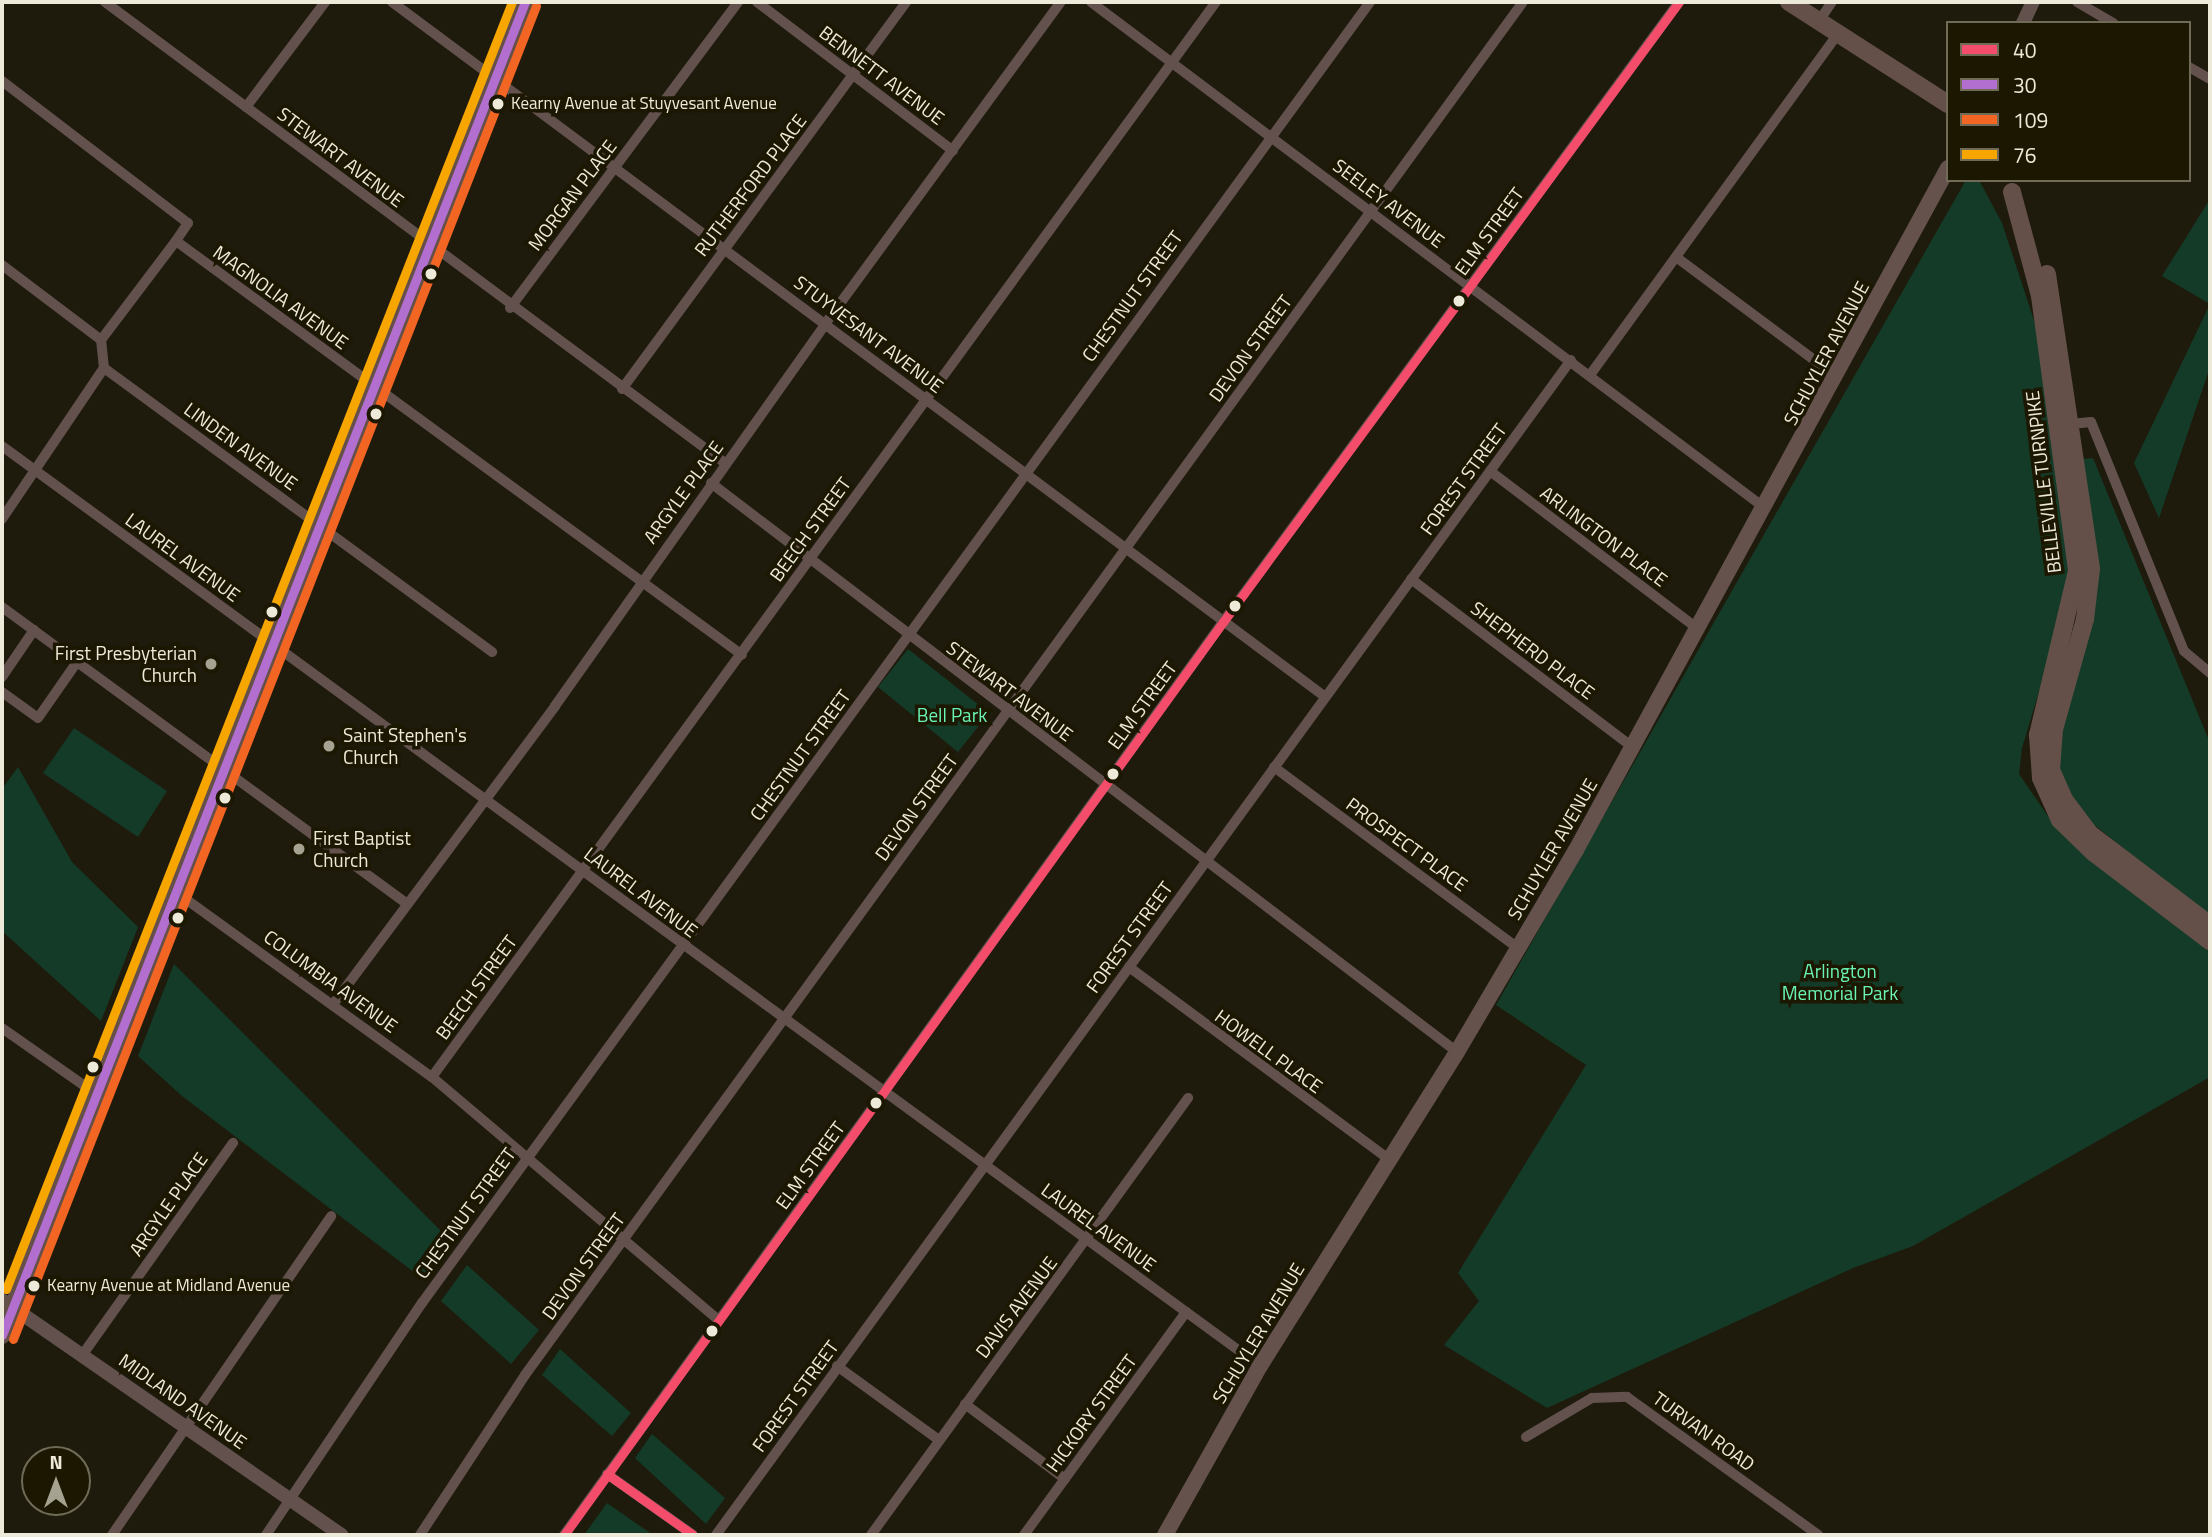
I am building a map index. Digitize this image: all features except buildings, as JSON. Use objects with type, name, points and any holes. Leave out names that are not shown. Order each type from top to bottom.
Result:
[{"type":"main road","points":[[2,1335],[7,1304],[176,892],[525,2]]},
{"type":"main road","points":[[1789,2],[1946,103]]},
{"type":"main road","name":"SCHUYLER AVENUE","points":[[1165,1535],[1260,1366],[1519,949],[1634,748],[1946,172]]},
{"type":"main road","name":"BELLEVILLE TURNPIKE","points":[[2009,186],[2048,278],[2090,553],[2090,592],[2054,729],[2051,770],[2064,801],[2090,834],[2210,925]]},
{"type":"main road","name":"BELLEVILLE TURNPIKE","points":[[2009,186],[2040,296],[2077,571],[2038,735],[2041,778],[2060,820],[2092,852],[2210,941]]},
{"type":"street","points":[[246,107],[325,2]]},
{"type":"street","name":"STUYVESANT AVENUE","points":[[392,2],[1324,696]]},
{"type":"street","name":"MORGAN PLACE","points":[[510,308],[738,2]]},
{"type":"street","name":"BENNETT AVENUE","points":[[757,2],[953,151]]},
{"type":"street","name":"RUTHERFORD PLACE","points":[[621,388],[906,2]]},
{"type":"street","name":"ARGYLE PLACE","points":[[334,1003],[483,799],[555,706],[825,324],[1062,2]]},
{"type":"street","name":"SEELEY AVENUE","points":[[1091,2],[1765,508]]},
{"type":"street","name":"BEECH STREET","points":[[432,1077],[1216,2]]},
{"type":"street","name":"CHESTNUT STREET","points":[[266,1535],[422,1303],[684,946],[1024,472],[1370,2]]},
{"type":"street","name":"DEVON STREET","points":[[420,1535],[525,1375],[1523,2]]},
{"type":"street","name":"ELM STREET","points":[[564,1535],[1223,622],[1679,2]]},
{"type":"street","points":[[1819,22],[1832,2]]},
{"type":"street","points":[[2024,21],[2033,2]]},
{"type":"street","points":[[2077,2],[2110,21]]},
{"type":"street","name":"STEWART AVENUE","points":[[108,3],[510,308],[725,463]]},
{"type":"street","points":[[1590,375],[1838,34]]},
{"type":"street","points":[[2191,68],[2210,79]]},
{"type":"street","points":[[2,82],[188,223],[101,340],[104,368],[2,519]]},
{"type":"street","name":"MAGNOLIA AVENUE","points":[[176,241],[640,583],[742,655]]},
{"type":"street","points":[[1676,257],[1837,377]]},
{"type":"street","points":[[2,265],[101,340]]},
{"type":"street","name":"FOREST STREET","points":[[716,1535],[1571,360]]},
{"type":"street","name":"LINDEN AVENUE","points":[[104,368],[492,652]]},
{"type":"street","name":"BELLEVILLE TURNPIKE","points":[[2071,424],[2091,422],[2184,651],[2210,673]]},
{"type":"street","name":"LAUREL AVENUE","points":[[2,446],[1260,1366]]},
{"type":"street","name":"ARLINGTON PLACE","points":[[1490,471],[1697,628]]},
{"type":"street","name":"STEWART AVENUE","points":[[711,483],[809,561],[1457,1052]]},
{"type":"street","name":"SHEPHERD PLACE","points":[[1411,579],[1634,748]]},
{"type":"street","points":[[2,607],[406,903]]},
{"type":"street","points":[[2,677],[34,631]]},
{"type":"street","points":[[2,692],[38,718],[78,662]]},
{"type":"street","name":"PROSPECT PLACE","points":[[1274,767],[1519,949]]},
{"type":"street","name":"COLUMBIA AVENUE","points":[[176,892],[334,1003],[432,1077],[719,1320]]},
{"type":"street","name":"HOWELL PLACE","points":[[1129,967],[1390,1160]]},
{"type":"street","points":[[3,1031],[95,1093]]},
{"type":"street","name":"DAVIS AVENUE","points":[[871,1535],[1188,1098]]},
{"type":"street","name":"ARGYLE PLACE","points":[[83,1354],[233,1143]]},
{"type":"street","points":[[112,1535],[331,1216]]},
{"type":"street","name":"MIDLAND AVENUE","points":[[7,1304],[342,1535]]},
{"type":"street","name":"HICKORY STREET","points":[[1024,1535],[1186,1312]]},
{"type":"street","points":[[837,1367],[939,1440]]},
{"type":"street","name":"TURVAN ROAD","points":[[1525,1437],[1592,1398],[1627,1397],[1818,1535]]},
{"type":"street","points":[[965,1404],[1065,1479]]},
{"type":"street","points":[[607,1474],[693,1535]]},
{"type":"green space","name":"Arlington Memorial Park","points":[[1965,182],[1980,182],[2002,223],[2045,354],[2070,567],[2068,595],[2022,748],[2019,774],[2052,822],[2210,952],[2210,1077],[1913,1246],[1853,1268],[1547,1408],[1444,1345],[1479,1301],[1458,1273],[1586,1065],[1496,1005]]},
{"type":"green space","points":[[2210,199],[2210,304],[2162,276]]},
{"type":"green space","points":[[2210,304],[2210,367],[2159,518],[2134,463]]},
{"type":"green space","points":[[2093,458],[2210,743],[2210,918],[2082,815],[2059,773],[2056,746],[2097,583],[2083,459]]},
{"type":"green space","name":"Bell Park","points":[[908,649],[989,713],[958,752],[878,687]]},
{"type":"green space","points":[[74,728],[167,791],[138,837],[43,773]]},
{"type":"green space","points":[[18,767],[72,862],[138,927],[101,1021],[2,931],[2,789]]},
{"type":"green space","points":[[174,964],[452,1242],[423,1279],[182,1096],[138,1056]]},
{"type":"green space","points":[[467,1265],[539,1330],[511,1364],[441,1301]]},
{"type":"green space","points":[[560,1349],[631,1413],[612,1436],[542,1375]]},
{"type":"green space","points":[[652,1434],[725,1498],[706,1524],[635,1458]]},
{"type":"green space","points":[[607,1503],[653,1535],[584,1535]]},
{"type":"transit line","name":"76","points":[[6,1289],[512,2]]},
{"type":"transit line","name":"30","points":[[2,1335],[525,2]]},
{"type":"transit line","name":"40","points":[[564,1535],[1223,622],[1679,2]]},
{"type":"transit line","name":"109","points":[[13,1339],[536,6]]},
{"type":"transit line","name":"40","points":[[607,1474],[693,1535]]},
{"type":"place","name":"Kearny Avenue at Stuyvesant Avenue","points":[[498,104]]},
{"type":"place","name":"First Presbyterian Church","points":[[211,664]]},
{"type":"place","name":"Saint Stephen's Church","points":[[329,746]]},
{"type":"place","name":"First Baptist Church","points":[[299,849]]},
{"type":"place","name":"Kearny Avenue at Midland Avenue","points":[[34,1286]]}]
